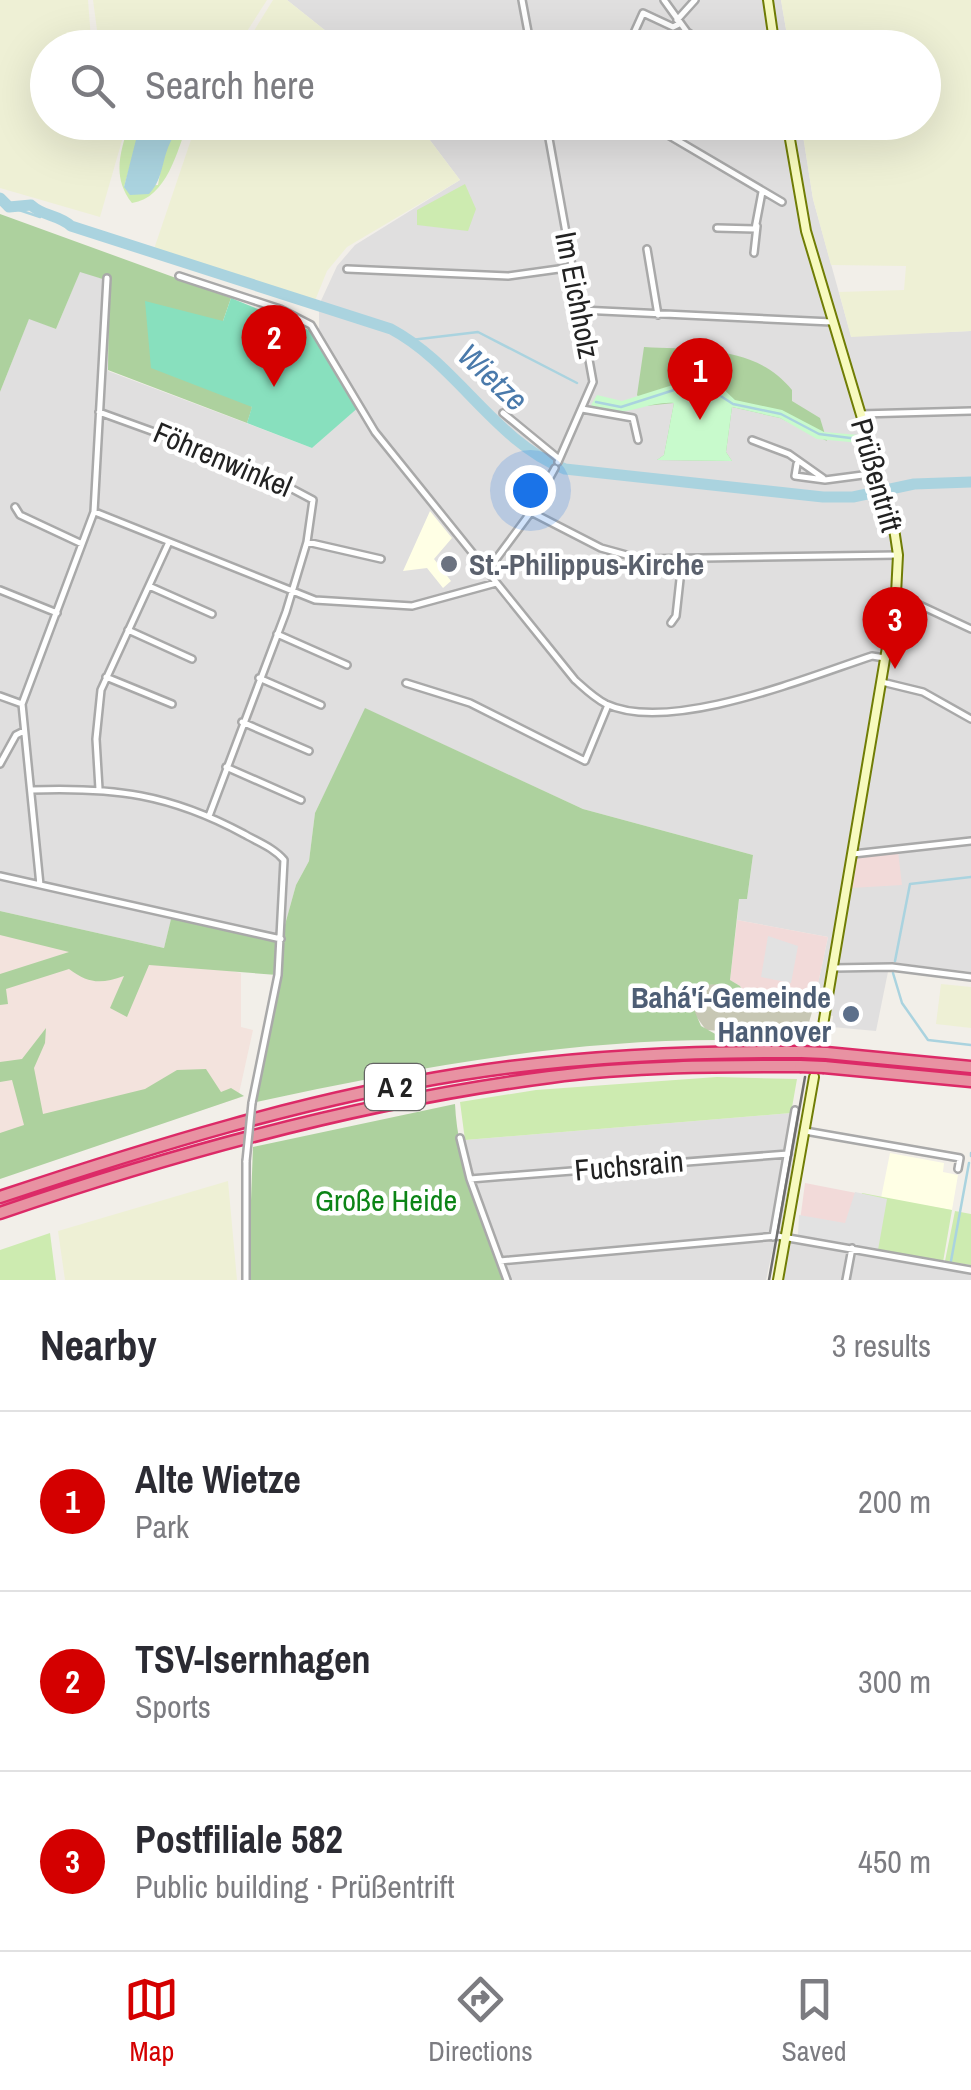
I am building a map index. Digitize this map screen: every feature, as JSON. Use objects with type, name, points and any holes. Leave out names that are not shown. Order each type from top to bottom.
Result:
[{"type":"highway","name":"A 2","points":[[0,1197],[247,1123],[461,1074],[665,1053],[802,1052],[823,1048],[971,1067]]},
{"type":"highway","name":"A 2","points":[[0,1213],[182,1156],[429,1096],[553,1076],[643,1069],[800,1066],[971,1081]]},
{"type":"main road","points":[[768,0],[772,30]]},
{"type":"main road","name":"Prüßentrift","points":[[790,140],[806,230],[883,490],[898,555],[896,594],[830,968],[823,1048]]},
{"type":"main road","points":[[778,1280],[814,1077]]},
{"type":"street","points":[[522,0],[528,30]]},
{"type":"street","points":[[664,0],[688,30]]},
{"type":"street","points":[[635,30],[643,13],[673,27],[695,0]]},
{"type":"street","name":"Im Eichholz","points":[[488,570],[531,512],[593,382],[549,140]]},
{"type":"street","points":[[676,140],[782,202]]},
{"type":"street","points":[[754,252],[762,191]]},
{"type":"street","points":[[716,228],[748,230],[757,226]]},
{"type":"street","points":[[647,249],[658,314]]},
{"type":"street","points":[[347,269],[508,276],[573,267]]},
{"type":"street","points":[[179,276],[280,309],[312,325],[375,432],[575,680],[608,705],[652,711],[711,706],[872,656],[885,658]]},
{"type":"street","points":[[40,886],[22,704],[94,512],[106,278]]},
{"type":"street","points":[[581,310],[832,322]]},
{"type":"street","points":[[582,408],[633,418],[638,440]]},
{"type":"street","points":[[860,414],[971,411]]},
{"type":"street","name":"Föhrenwinkel","points":[[100,412],[252,467],[308,495],[314,506],[307,542],[277,634],[210,816]]},
{"type":"street","points":[[503,413],[557,463]]},
{"type":"street","points":[[752,440],[789,454],[797,464],[825,480]]},
{"type":"street","points":[[797,464],[796,476],[825,480],[878,473]]},
{"type":"street","points":[[15,507],[20,515],[82,544]]},
{"type":"street","points":[[94,512],[332,603],[392,608],[430,603],[496,582]]},
{"type":"street","points":[[531,512],[601,548],[642,559],[898,555]]},
{"type":"street","points":[[99,789],[96,720],[106,677],[169,542]]},
{"type":"street","points":[[307,542],[381,559]]},
{"type":"street","points":[[671,623],[682,561]]},
{"type":"street","points":[[149,586],[212,614]]},
{"type":"street","points":[[0,590],[57,612]]},
{"type":"street","points":[[896,594],[971,629]]},
{"type":"street","points":[[128,630],[192,659]]},
{"type":"street","points":[[277,634],[347,665]]},
{"type":"street","points":[[106,677],[172,704]]},
{"type":"street","points":[[259,678],[321,705]]},
{"type":"street","points":[[881,681],[923,692],[971,719]]},
{"type":"street","points":[[406,684],[462,700],[585,761],[608,705]]},
{"type":"street","points":[[0,696],[22,704]]},
{"type":"street","points":[[242,722],[309,752]]},
{"type":"street","points":[[0,764],[16,734],[24,731]]},
{"type":"street","points":[[226,767],[301,800]]},
{"type":"street","points":[[31,790],[99,789],[142,794],[210,816],[284,860],[281,940],[252,1103],[246,1161],[246,1280]]},
{"type":"street","points":[[850,854],[971,841]]},
{"type":"street","points":[[0,876],[281,940]]},
{"type":"street","points":[[830,968],[892,967],[971,978]]},
{"type":"street","points":[[773,1237],[795,1110]]},
{"type":"street","points":[[805,1132],[960,1158],[958,1169]]},
{"type":"street","points":[[460,1138],[470,1179],[507,1280]]},
{"type":"street","name":"Fuchsrain","points":[[470,1179],[788,1154]]},
{"type":"street","points":[[500,1261],[787,1237],[971,1270]]},
{"type":"street","points":[[846,1280],[852,1248]]},
{"type":"shaded area","points":[[0,0],[88,0],[90,30],[30,30],[30,140],[122,140],[100,217],[0,188]]},
{"type":"shaded area","points":[[93,0],[267,0],[248,30],[97,30]]},
{"type":"shaded area","points":[[273,0],[287,0],[325,30],[254,30]]},
{"type":"shaded area","points":[[287,0],[781,0],[786,30],[325,30]]},
{"type":"shaded area","points":[[781,0],[971,0],[971,331],[851,337],[839,292],[904,290],[906,266],[831,265],[813,199],[804,140],[941,140],[941,30],[786,30]]},
{"type":"shaded area","points":[[191,140],[430,140],[460,180],[347,247],[327,271],[314,303],[153,252]]},
{"type":"shaded area","points":[[430,140],[804,140],[813,199],[851,336],[971,331],[971,972],[890,962],[876,1031],[832,1027],[833,1016],[812,1012],[828,937],[737,920],[739,898],[747,899],[753,855],[583,809],[366,709],[315,813],[309,861],[296,885],[281,939],[172,916],[164,948],[0,911],[0,392],[29,318],[56,329],[80,271],[109,281],[108,371],[312,448],[359,406],[319,333],[319,305],[337,266],[355,245],[460,180]]},
{"type":"shaded area","points":[[430,511],[452,538],[434,559],[451,581],[443,588],[427,568],[403,571]]},
{"type":"shaded area","points":[[898,851],[902,885],[851,888],[856,855]]},
{"type":"shaded area","points":[[737,920],[828,937],[812,1012],[747,999],[740,986],[730,980]]},
{"type":"shaded area","points":[[0,922],[241,973],[241,1027],[253,1030],[238,1098],[0,1177]]},
{"type":"shaded area","points":[[768,936],[798,946],[791,983],[761,977]]},
{"type":"shaded area","points":[[717,983],[747,999],[812,1012],[805,1036],[706,1030],[693,1012],[693,999],[701,987]]},
{"type":"shaded area","points":[[941,984],[971,987],[971,1028],[936,1024]]},
{"type":"shaded area","points":[[791,1113],[805,1131],[787,1237],[971,1270],[971,1280],[778,1280],[786,1237],[775,1239],[766,1280],[507,1280],[470,1179],[465,1140]]},
{"type":"shaded area","points":[[890,1153],[944,1163],[943,1172],[958,1175],[952,1210],[881,1198]]},
{"type":"shaded area","points":[[228,1181],[237,1280],[65,1280],[58,1231]]},
{"type":"shaded area","points":[[805,1183],[887,1199],[878,1250],[798,1236]]},
{"type":"shaded area","points":[[855,1192],[887,1199],[878,1250],[798,1236],[799,1215],[845,1223]]},
{"type":"green space","points":[[125,140],[137,140],[124,187],[158,185],[165,145],[170,140],[182,140],[162,183],[144,199],[132,203],[126,193],[122,183]]},
{"type":"green space","points":[[465,184],[476,209],[468,231],[417,225],[417,210]]},
{"type":"green space","points":[[0,214],[231,298],[223,321],[252,408],[247,423],[108,370],[109,281],[80,272],[56,329],[29,319],[0,392]]},
{"type":"green space","points":[[231,298],[316,333],[360,406],[312,448],[247,423],[252,407],[151,368],[145,301],[223,321]]},
{"type":"green space","points":[[644,347],[705,350],[743,357],[761,365],[792,390],[792,401],[820,418],[827,441],[780,418],[732,407],[726,452],[732,461],[657,460],[664,455],[674,403],[645,406],[637,395]]},
{"type":"green space","points":[[698,377],[719,385],[735,400],[782,410],[824,432],[859,435],[861,443],[817,439],[780,418],[732,407],[726,452],[732,461],[657,460],[664,455],[674,403],[622,412],[591,405],[597,395],[622,401]]},
{"type":"green space","points":[[365,708],[583,809],[753,855],[747,899],[739,899],[730,980],[740,986],[747,999],[731,988],[714,984],[701,987],[692,1005],[701,1026],[726,1040],[606,1045],[487,1058],[252,1103],[277,975],[149,965],[127,1017],[110,1008],[124,976],[95,981],[69,969],[6,989],[8,1004],[0,1005],[0,974],[69,952],[0,935],[0,911],[164,948],[172,915],[281,939],[296,885],[309,861],[315,813]]},
{"type":"green space","points":[[46,1028],[45,1043],[34,1068],[43,1114],[145,1089],[177,1070],[206,1069],[221,1092],[231,1088],[244,1096],[0,1179],[0,1133],[24,1125],[12,1080],[0,1082],[0,1062],[22,1059]]},
{"type":"green space","points":[[717,1077],[797,1079],[791,1113],[465,1140],[460,1102],[536,1090]]},
{"type":"green space","name":"Große Heide","points":[[455,1104],[467,1173],[507,1280],[248,1280],[253,1147]]},
{"type":"green space","points":[[862,1193],[952,1210],[943,1262],[846,1244]]},
{"type":"green space","points":[[955,1211],[971,1214],[971,1265],[945,1261]]},
{"type":"green space","points":[[50,1233],[56,1280],[0,1280],[0,1250]]},
{"type":"water","points":[[136,140],[171,140],[159,179],[149,194],[130,195],[124,187]]},
{"type":"waterway","name":"Wietze","points":[[0,198],[9,207],[31,205],[71,226],[391,329],[436,362],[518,441],[565,469],[823,497],[853,497],[914,484],[971,482]]},
{"type":"waterway","points":[[16,209],[40,217]]},
{"type":"waterway","points":[[411,340],[478,332],[577,383]]},
{"type":"waterway","points":[[596,402],[621,407],[699,382],[733,404],[781,414],[819,434],[858,439]]},
{"type":"waterway","points":[[895,961],[910,884],[971,877]]},
{"type":"waterway","points":[[893,973],[902,1003],[928,1040],[971,1045]]},
{"type":"waterway","points":[[951,1261],[969,1163]]},
{"type":"tram line","points":[[769,1280],[805,1077]]},
{"type":"place","name":"TSV-Isernhagen","points":[[274,387]]},
{"type":"place","name":"Alte Wietze","points":[[700,420]]},
{"type":"place","name":"St.-Philippus-Kirche","points":[[449,564]]},
{"type":"place","name":"Postfiliale 582","points":[[895,669]]},
{"type":"place","name":"Bahá'í-Gemeinde Hannover","points":[[851,1014]]}]
